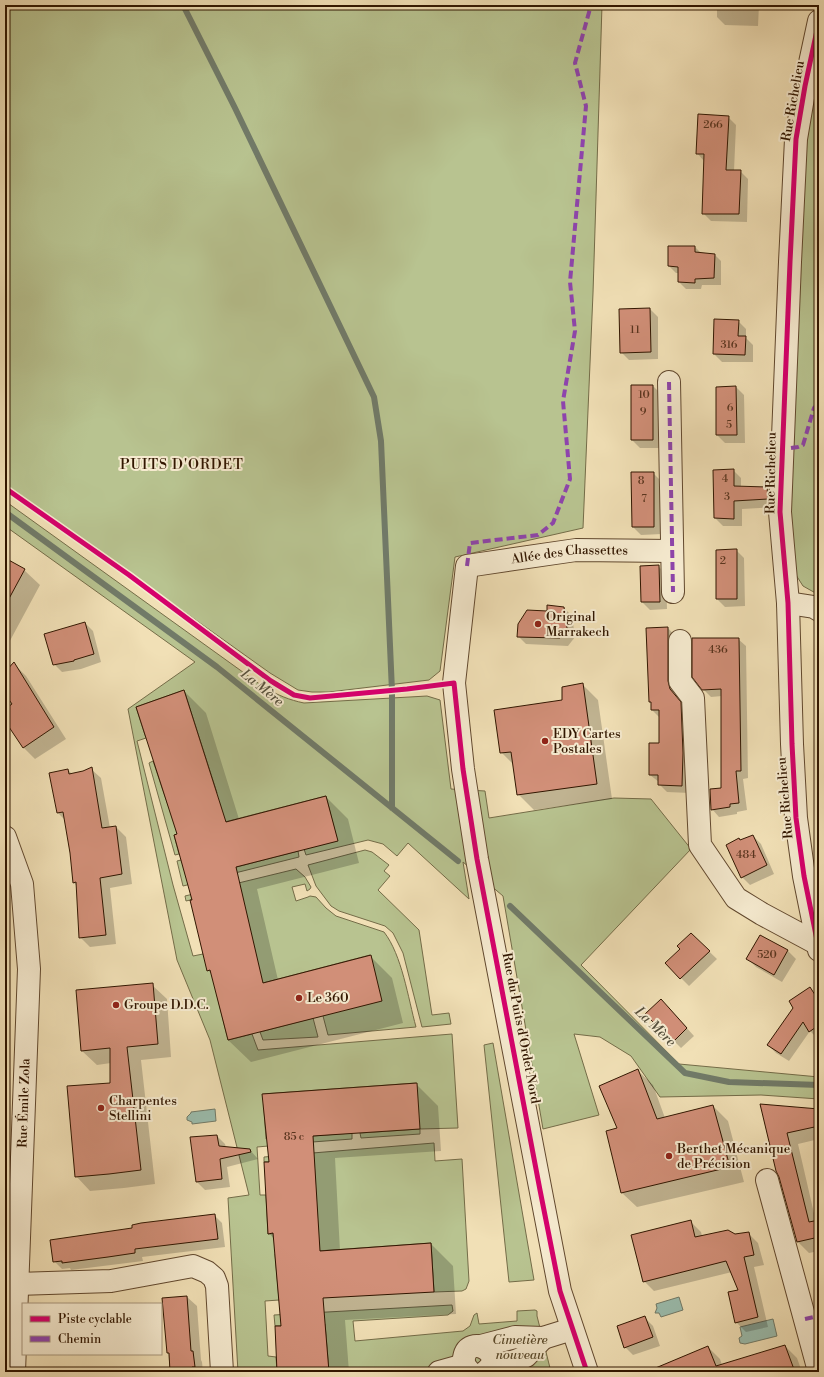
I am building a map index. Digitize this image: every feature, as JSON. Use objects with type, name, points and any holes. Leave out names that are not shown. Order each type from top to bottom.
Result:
[{"type":"street","name":"Rue Richelieu","points":[[818,947],[804,876],[796,818],[792,744],[788,603],[780,512],[796,139],[805,86],[819,21]]},
{"type":"street","points":[[669,382],[673,592]]},
{"type":"street","name":"Allée des Chassettes","points":[[467,566],[576,550],[672,550]]},
{"type":"street","name":"Rue du Puits d'Ordet Nord","points":[[467,566],[454,683],[462,769],[477,859],[560,1291],[586,1372]]},
{"type":"street","points":[[788,603],[814,607],[819,610]]},
{"type":"street","points":[[680,641],[680,681],[693,698],[700,845],[736,898],[818,947]]},
{"type":"street","name":"Rue Émile Zola","points":[[5,837],[22,884],[29,969],[14,1372]]},
{"type":"street","points":[[767,1180],[819,1371]]},
{"type":"street","points":[[17,1284],[64,1284],[111,1281],[193,1266],[207,1272],[214,1278],[217,1286],[222,1372]]},
{"type":"street","points":[[543,1338],[526,1356],[518,1360],[471,1370],[464,1356],[468,1349],[476,1346],[515,1337],[543,1338],[572,1329]]},
{"type":"green space","points":[[5,5],[602,5],[593,293],[583,528],[455,557],[440,671],[429,680],[329,692],[298,690],[270,673],[5,484]]},
{"type":"green space","points":[[819,58],[819,595],[803,586],[796,575],[791,513],[803,160]]},
{"type":"green space","points":[[5,501],[265,688],[279,695],[304,703],[427,696],[440,700],[451,789],[485,791],[489,818],[614,798],[651,799],[691,849],[581,965],[679,1064],[819,1077],[819,1099],[761,1095],[660,1097],[631,1056],[600,1037],[574,1034],[599,1115],[543,1129],[503,896],[463,862],[469,899],[408,843],[397,856],[383,844],[368,840],[306,855],[304,849],[337,840],[326,796],[174,835],[179,854],[175,855],[149,763],[153,761],[169,808],[217,793],[184,690],[136,707],[146,738],[137,741],[173,885],[193,956],[203,954],[240,888],[186,901],[185,896],[296,869],[305,877],[311,887],[307,891],[305,884],[292,887],[296,901],[310,896],[316,897],[336,916],[384,932],[390,941],[400,965],[416,1027],[328,1035],[323,1016],[370,955],[217,995],[228,1040],[252,1034],[258,1050],[452,1034],[458,1128],[420,1129],[420,1134],[361,1138],[360,1133],[419,1129],[416,1083],[263,1094],[266,1139],[290,1138],[291,1144],[257,1147],[260,1195],[266,1195],[268,1234],[318,1230],[314,1160],[264,1162],[264,1157],[434,1143],[435,1161],[462,1159],[469,1281],[466,1289],[462,1291],[434,1292],[431,1243],[275,1254],[279,1300],[265,1301],[268,1356],[276,1357],[277,1372],[238,1372],[228,1198],[249,1195],[210,1040],[177,960],[128,709],[195,662],[5,526]]},
{"type":"green space","points":[[365,850],[372,852],[389,865],[384,871],[390,876],[378,890],[419,930],[432,1015],[449,1013],[451,1024],[422,1027],[403,953],[393,933],[385,926],[339,911],[331,906],[316,886],[308,865]]},
{"type":"green space","points":[[298,851],[299,857],[219,877],[217,872]]},
{"type":"green space","points":[[181,860],[211,879],[183,886],[177,861]]},
{"type":"green space","points":[[313,1018],[318,1037],[263,1040],[260,1032]]},
{"type":"green space","points":[[493,1043],[534,1280],[509,1282],[484,1045]]},
{"type":"green space","points":[[352,1133],[352,1139],[299,1143],[299,1137]]},
{"type":"green space","name":"Cimetière nouveau","points":[[452,1305],[453,1311],[448,1315],[353,1321],[355,1341],[463,1331],[470,1326],[474,1315],[477,1313],[479,1324],[517,1321],[517,1311],[535,1310],[537,1311],[551,1372],[329,1372],[325,1324],[275,1326],[274,1315]]},
{"type":"shaded area","points":[[215,1109],[216,1121],[192,1124],[192,1122],[187,1120],[187,1117],[191,1112]]},
{"type":"shaded area","points":[[679,1297],[683,1310],[661,1317],[659,1313],[655,1313],[657,1308],[656,1304]]},
{"type":"shaded area","points":[[773,1319],[777,1336],[745,1344],[740,1343],[739,1338],[742,1336],[740,1327]]},
{"type":"building","points":[[698,114],[729,116],[726,170],[741,170],[739,214],[702,214],[704,154],[696,154]]},
{"type":"building","points":[[668,246],[695,246],[695,252],[715,254],[714,278],[695,279],[695,283],[678,282],[678,267],[668,266]]},
{"type":"building","points":[[650,308],[651,352],[620,353],[619,309]]},
{"type":"building","points":[[714,319],[739,320],[738,336],[746,336],[745,355],[713,354]]},
{"type":"building","points":[[631,385],[653,385],[653,440],[631,440]]},
{"type":"building","points":[[736,386],[737,435],[716,435],[716,387]]},
{"type":"building","points":[[734,469],[734,486],[767,487],[768,499],[734,501],[734,519],[714,518],[713,470]]},
{"type":"building","points":[[631,472],[654,472],[654,527],[632,527]]},
{"type":"building","points":[[737,549],[737,599],[716,599],[716,550]]},
{"type":"building","points":[[5,558],[25,569],[5,606]]},
{"type":"building","points":[[659,565],[660,602],[641,602],[640,566]]},
{"type":"building","points":[[547,605],[564,607],[567,628],[560,638],[517,637],[518,624],[527,610],[547,611]]},
{"type":"building","points":[[85,622],[94,654],[74,661],[53,665],[44,634]]},
{"type":"building","points":[[668,627],[668,681],[670,689],[681,702],[683,753],[682,786],[658,785],[658,775],[649,775],[649,743],[659,743],[659,710],[651,710],[651,702],[649,702],[646,628]]},
{"type":"building","points":[[692,638],[739,638],[741,771],[736,771],[739,803],[730,804],[730,807],[711,810],[710,789],[721,788],[721,689],[702,690],[692,677]]},
{"type":"building","points":[[14,662],[54,727],[23,748],[5,721],[5,709],[12,704],[5,694],[5,672]]},
{"type":"building","name":"EDY Cartes Postales","points":[[583,683],[597,784],[517,795],[511,752],[500,753],[494,710],[562,700],[562,687]]},
{"type":"building","points":[[184,690],[226,822],[326,796],[338,841],[236,867],[263,983],[371,955],[382,1001],[228,1040],[210,970],[207,971],[190,900],[192,900],[174,835],[177,834],[136,707]]},
{"type":"building","points":[[92,767],[102,828],[116,826],[122,874],[100,878],[106,935],[79,938],[76,882],[73,883],[70,853],[63,812],[57,813],[49,773],[68,769],[69,774],[83,771]]},
{"type":"building","points":[[753,835],[767,865],[741,878],[726,845],[739,838],[740,840]]},
{"type":"building","points":[[691,933],[710,951],[680,979],[665,963],[680,949],[677,946]]},
{"type":"building","points":[[760,935],[788,950],[774,975],[746,959]]},
{"type":"building","points":[[153,983],[158,1044],[127,1047],[141,1170],[75,1177],[67,1086],[110,1083],[110,1048],[81,1051],[76,990]]},
{"type":"building","points":[[810,987],[819,1001],[819,1025],[809,1032],[803,1022],[781,1054],[767,1045],[793,1008],[789,1001]]},
{"type":"building","points":[[661,999],[687,1028],[673,1042],[645,1014]]},
{"type":"building","name":"Berthet Mécanique de Précision","points":[[638,1069],[657,1119],[713,1105],[730,1167],[621,1193],[606,1131],[617,1128],[599,1086]]},
{"type":"building","points":[[417,1083],[420,1129],[313,1136],[320,1251],[431,1243],[434,1292],[323,1298],[329,1372],[277,1372],[275,1326],[281,1326],[273,1233],[268,1234],[264,1162],[269,1162],[262,1094]]},
{"type":"building","points":[[760,1104],[819,1109],[819,1126],[787,1133],[809,1222],[819,1220],[819,1237],[797,1242],[776,1171]]},
{"type":"building","points":[[217,1135],[219,1146],[250,1149],[251,1152],[220,1159],[222,1179],[196,1182],[190,1137]]},
{"type":"building","points":[[215,1214],[218,1239],[135,1249],[135,1253],[108,1257],[62,1263],[62,1261],[53,1262],[50,1240],[132,1228],[132,1225],[141,1223]]},
{"type":"building","points":[[691,1220],[695,1237],[728,1230],[735,1234],[749,1232],[754,1255],[744,1257],[758,1317],[735,1323],[728,1292],[738,1290],[726,1261],[643,1282],[631,1235]]},
{"type":"building","points":[[187,1296],[191,1351],[193,1351],[195,1367],[192,1367],[192,1372],[170,1372],[162,1298]]},
{"type":"building","points":[[645,1316],[653,1337],[624,1348],[617,1326]]},
{"type":"building","points":[[785,1345],[795,1372],[646,1372],[708,1346],[716,1366]]},
{"type":"waterway","points":[[183,5],[235,108],[374,397],[381,441],[392,691],[392,808]]},
{"type":"waterway","name":"La Mère","points":[[5,512],[217,667],[458,861]]},
{"type":"waterway","name":"La Mère","points":[[510,906],[685,1073],[729,1082],[819,1085]]},
{"type":"marked path","points":[[467,566],[470,543],[538,535],[553,523],[570,479],[563,401],[575,331],[570,282],[586,106],[575,63],[591,5]]},
{"type":"marked path","points":[[669,382],[673,592]]},
{"type":"marked path","points":[[791,448],[803,445],[814,408],[819,403]]},
{"type":"marked path","points":[[805,1319],[819,1316]]},
{"type":"cycle path","points":[[819,21],[805,86],[796,139],[780,512],[788,603],[792,744],[796,818],[804,876],[819,950]]},
{"type":"cycle path","points":[[5,488],[129,575],[271,681],[294,695],[310,698],[454,683],[463,769],[477,859],[540,1190],[560,1291],[587,1372]]},
{"type":"place","name":"Original Marrakech","points":[[538,624]]},
{"type":"place","name":"EDY Cartes Postales","points":[[545,741]]},
{"type":"place","name":"Le 360","points":[[299,998]]},
{"type":"place","name":"Groupe D.D.C.","points":[[116,1005]]},
{"type":"place","name":"Charpentes Stellini","points":[[101,1108]]},
{"type":"place","name":"Berthet Mécanique de Précision","points":[[669,1156]]},
{"type":"district","name":"PUITS D'ORDET","points":[[182,465]]}]
